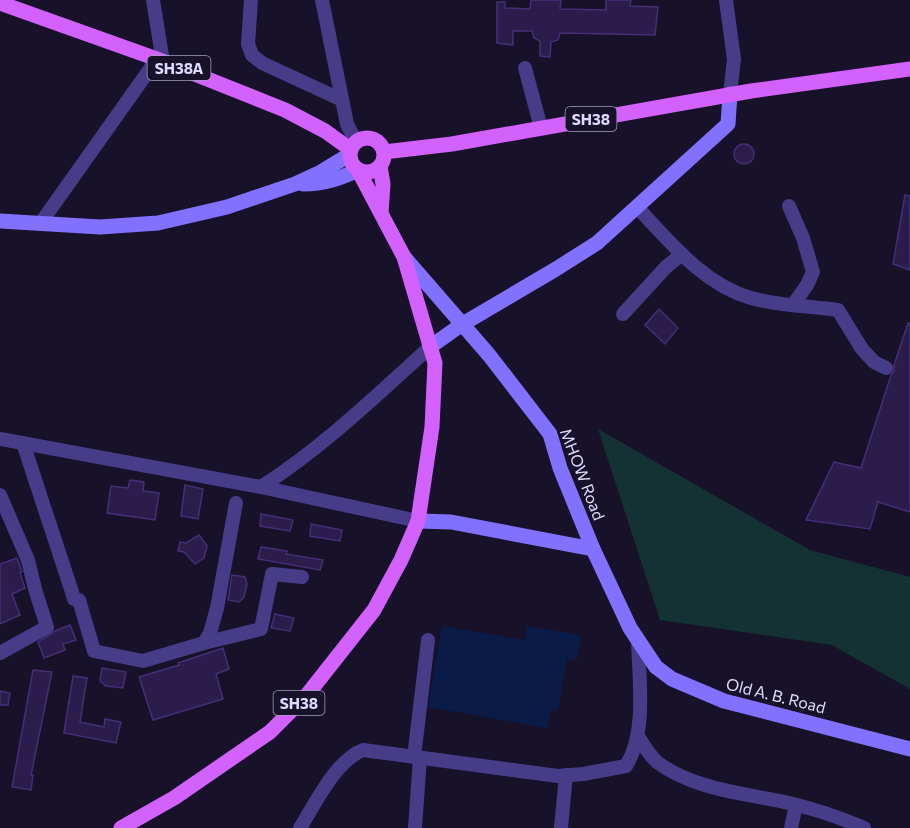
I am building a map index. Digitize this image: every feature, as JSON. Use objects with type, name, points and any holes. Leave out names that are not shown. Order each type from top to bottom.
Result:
[{"type":"main road","name":"SH38A","points":[[0,3],[160,61],[285,110],[325,131],[352,149]]},
{"type":"main road","name":"SH38","points":[[358,170],[372,172],[382,159],[452,144],[730,94],[866,74],[908,71]]},
{"type":"main road","points":[[352,149],[361,139],[373,139],[378,142],[382,159],[381,213]]},
{"type":"main road","name":"SH38","points":[[124,827],[174,798],[270,732],[307,695],[374,610],[401,560],[418,521],[432,427],[435,363],[404,257],[358,170],[351,164],[352,149]]},
{"type":"street","points":[[40,224],[160,61],[153,0]]},
{"type":"street","points":[[251,0],[248,44],[252,54],[262,63],[342,100]]},
{"type":"street","points":[[0,221],[100,227],[158,223],[227,207],[295,184],[321,172],[352,149],[322,0]]},
{"type":"street","points":[[261,487],[295,465],[344,425],[430,347],[461,325],[597,243],[728,124],[734,59],[726,0]]},
{"type":"street","points":[[525,68],[541,128]]},
{"type":"street","points":[[295,184],[318,184],[336,180],[358,170]]},
{"type":"street","points":[[789,206],[803,238],[813,272],[807,285],[793,304]]},
{"type":"street","points":[[637,207],[682,254],[709,277],[729,290],[751,298],[838,310],[862,349],[874,363],[886,368]]},
{"type":"street","points":[[623,314],[666,267],[682,254]]},
{"type":"street","name":"MHOW Road","points":[[404,257],[489,355],[550,434],[560,468],[593,549],[630,628],[642,647]]},
{"type":"street","points":[[0,439],[261,487],[418,521],[451,522],[593,549]]},
{"type":"street","points":[[23,443],[74,598],[79,600],[94,651],[143,662],[261,628],[272,574],[302,577]]},
{"type":"street","points":[[0,495],[28,560],[34,590],[47,627],[0,653]]},
{"type":"street","points":[[204,643],[210,633],[217,608],[236,503]]},
{"type":"street","points":[[415,828],[417,757],[428,640]]},
{"type":"street","points":[[300,828],[340,766],[353,754],[363,750],[543,774],[566,775],[626,766],[635,752],[638,736],[642,647]]},
{"type":"street","name":"Old A. B. Road","points":[[642,647],[656,667],[672,679],[724,701],[910,749]]},
{"type":"street","points":[[638,736],[648,754],[687,779],[830,814],[864,828]]},
{"type":"street","points":[[561,828],[566,775]]},
{"type":"street","points":[[791,828],[796,805]]},
{"type":"green space","points":[[598,429],[810,550],[910,577],[910,689],[832,645],[660,620]]},
{"type":"water","points":[[442,626],[525,640],[527,626],[581,635],[577,660],[567,659],[558,710],[551,709],[548,728],[428,707]]},
{"type":"building","points":[[531,0],[561,0],[560,9],[606,10],[606,0],[631,0],[630,6],[658,7],[655,35],[560,33],[558,40],[551,42],[550,57],[540,56],[540,41],[534,38],[532,31],[513,31],[513,45],[497,43],[497,2],[505,2],[505,8],[530,9]]},
{"type":"building","points":[[744,144],[751,147],[754,154],[751,161],[744,164],[737,161],[734,154],[737,147]]},
{"type":"building","points":[[905,195],[910,196],[910,270],[893,264]]},
{"type":"building","points":[[659,309],[678,328],[665,344],[645,325]]},
{"type":"building","points":[[908,323],[910,323],[910,512],[878,502],[870,529],[806,520],[834,462],[861,468]]},
{"type":"building","points":[[130,480],[144,482],[143,491],[159,493],[155,520],[107,513],[111,486],[128,488]]},
{"type":"building","points":[[185,485],[203,489],[198,519],[181,516]]},
{"type":"building","points":[[261,514],[293,520],[290,531],[260,526]]},
{"type":"building","points":[[311,524],[342,530],[340,541],[310,536]]},
{"type":"building","points":[[199,535],[207,546],[204,558],[195,564],[184,552],[178,551],[180,542],[186,543]]},
{"type":"building","points":[[261,547],[323,560],[320,570],[258,559]]},
{"type":"building","points":[[17,558],[25,588],[12,594],[20,615],[0,624],[0,564]]},
{"type":"building","points":[[232,575],[245,577],[247,584],[244,597],[239,602],[228,600]]},
{"type":"building","points":[[275,614],[294,618],[290,631],[271,628]]},
{"type":"building","points":[[70,625],[76,640],[63,644],[65,650],[44,658],[38,642]]},
{"type":"building","points":[[223,648],[229,669],[216,674],[223,699],[153,720],[139,677]]},
{"type":"building","points":[[102,668],[126,672],[123,688],[106,686],[100,681]]},
{"type":"building","points":[[33,670],[52,672],[31,775],[33,775],[31,790],[12,787]]},
{"type":"building","points":[[73,676],[87,678],[80,722],[104,727],[105,719],[121,722],[116,743],[64,733]]},
{"type":"building","points":[[0,691],[10,693],[8,705],[0,705]]}]
